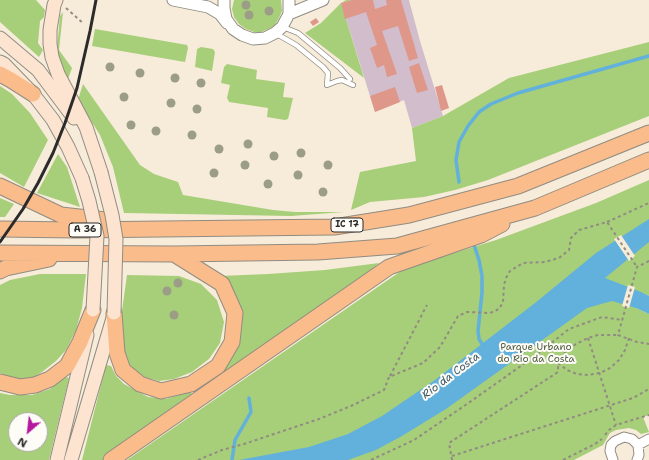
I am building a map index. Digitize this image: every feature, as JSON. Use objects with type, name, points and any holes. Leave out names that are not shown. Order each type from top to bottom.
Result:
[{"type":"highway","points":[[0,74],[33,94]]},
{"type":"highway","name":"IC 17","points":[[171,228],[334,227],[409,215],[518,186],[649,133]]},
{"type":"highway","points":[[111,460],[389,267],[481,235],[535,208],[649,160]]},
{"type":"highway","points":[[0,186],[62,215],[171,228]]},
{"type":"highway","points":[[0,253],[174,254],[318,252],[397,246],[535,208]]},
{"type":"highway","name":"A 36","points":[[0,229],[75,230],[171,228]]},
{"type":"highway","points":[[0,271],[6,268],[84,253]]},
{"type":"highway","points":[[114,313],[117,353],[123,370],[140,384],[161,391],[191,384],[218,366],[232,342],[235,313],[222,284],[174,254]]},
{"type":"highway","points":[[0,382],[20,387],[35,385],[50,379],[67,366],[80,342],[93,310]]},
{"type":"main road","points":[[60,4],[53,11],[50,30],[52,57],[58,74],[86,127],[112,215],[116,239],[114,313],[71,460]]},
{"type":"main road","points":[[0,38],[38,70],[54,91],[74,119],[100,172]]},
{"type":"main road","points":[[0,62],[4,64],[33,94],[53,120],[68,147],[82,178],[89,201],[96,236],[93,310],[57,460]]},
{"type":"street","points":[[173,0],[208,7],[220,14],[233,29],[242,35],[253,38],[265,38],[279,30],[289,14],[289,0]]},
{"type":"street","points":[[224,0],[226,19],[233,29]]},
{"type":"street","points":[[289,14],[323,0]]},
{"type":"street","points":[[613,460],[610,451],[615,441],[620,438],[628,438],[638,445],[639,455],[637,460]]},
{"type":"street","points":[[638,445],[649,439]]},
{"type":"lane","points":[[279,30],[298,33],[340,68],[350,79]]},
{"type":"lane","points":[[279,30],[323,67],[328,73],[327,85],[342,80],[353,85]]},
{"type":"path","points":[[60,4],[68,9],[83,23]]},
{"type":"path","points":[[389,377],[423,363],[440,347],[458,316],[467,312],[490,313],[499,309],[503,302],[504,285],[510,271],[524,263],[545,262],[559,258],[569,250],[571,238],[579,230],[607,222],[649,203]]},
{"type":"path","points":[[607,222],[636,267],[618,335]]},
{"type":"path","points":[[636,267],[649,261]]},
{"type":"path","points":[[198,460],[222,450],[319,419],[384,390],[389,377],[427,305]]},
{"type":"path","points":[[371,460],[414,440],[535,356],[569,329],[602,317],[622,319]]},
{"type":"path","points":[[452,460],[448,443],[558,372],[558,363],[566,352],[576,344],[598,335],[618,335],[637,342],[649,344]]},
{"type":"path","points":[[588,338],[616,425]]},
{"type":"path","points":[[558,363],[567,370],[577,374],[588,376],[600,373],[610,368],[619,360],[625,350],[629,338]]},
{"type":"path","points":[[452,456],[633,398],[649,389]]},
{"type":"shaded area","points":[[352,0],[409,0],[443,116],[412,128],[404,100],[375,112],[341,3]]},
{"type":"green space","points":[[0,0],[36,0],[45,10],[44,17],[40,21],[38,43],[43,50],[39,57],[0,22]]},
{"type":"green space","points":[[234,0],[281,0],[282,11],[275,25],[261,32],[254,32],[239,24],[234,17],[232,9]]},
{"type":"green space","points":[[341,3],[364,78],[305,33],[321,23]]},
{"type":"green space","points":[[63,12],[59,50],[72,68],[68,79],[56,59],[60,16]]},
{"type":"green space","points":[[95,29],[187,45],[188,48],[185,62],[92,46]]},
{"type":"green space","points":[[649,42],[649,116],[488,180],[424,197],[370,202],[351,210],[360,172],[416,161],[412,128],[443,116],[509,78]]},
{"type":"green space","points":[[201,47],[213,49],[215,52],[212,71],[195,67],[197,49]]},
{"type":"green space","points":[[227,64],[257,70],[256,79],[285,83],[283,97],[293,98],[288,119],[285,120],[267,117],[268,108],[229,102],[227,98],[230,85],[221,83],[224,67]]},
{"type":"green space","points":[[83,84],[140,165],[154,174],[178,182],[183,195],[273,210],[295,212],[344,212],[291,216],[124,213],[113,167],[100,135],[78,100]]},
{"type":"green space","points":[[0,86],[12,94],[30,113],[48,140],[24,187],[0,173]]},
{"type":"green space","points":[[58,154],[67,167],[80,207],[37,193]]},
{"type":"green space","name":"Parque Urbano do Rio da Costa","points":[[649,180],[649,296],[642,293],[636,308],[649,314],[649,415],[643,417],[649,432],[641,434],[636,430],[629,428],[616,430],[610,433],[603,445],[574,460],[127,460],[401,271],[496,240],[596,203]]},
{"type":"green space","points":[[0,198],[14,204],[5,217],[0,217]]},
{"type":"green space","points":[[379,263],[367,274],[216,379],[214,375],[235,348],[219,276],[325,270]]},
{"type":"green space","points":[[40,274],[86,274],[82,308],[76,330],[66,350],[56,361],[34,377],[16,379],[0,373],[0,285],[10,280]]},
{"type":"green space","points":[[127,275],[179,276],[201,284],[217,300],[224,322],[220,343],[209,359],[192,372],[174,379],[159,381],[145,377],[134,370],[125,359],[119,332]]},
{"type":"green space","points":[[106,365],[111,366],[116,376],[124,384],[148,397],[166,399],[190,392],[192,394],[139,431],[103,460],[82,460]]},
{"type":"green space","points":[[65,377],[69,378],[49,460],[0,460],[0,393],[10,395],[32,395],[50,389]]},
{"type":"water","name":"Rio da Costa","points":[[649,219],[649,242],[605,278],[649,296],[649,314],[636,308],[612,301],[587,308],[446,409],[376,450],[348,460],[239,460],[309,447],[348,434],[382,416],[435,380],[535,303],[596,253]]},
{"type":"pier","points":[[621,235],[635,256],[629,261],[614,239]]},
{"type":"pier","points":[[628,285],[635,287],[629,308],[622,306]]},
{"type":"building","points":[[352,0],[373,0],[375,9],[387,5],[386,0],[401,0],[418,58],[409,61],[398,26],[382,31],[397,74],[387,77],[384,65],[377,68],[370,48],[377,45],[366,12],[345,19],[341,3]]},
{"type":"building","points":[[316,18],[319,22],[313,26],[310,22]]},
{"type":"building","points":[[419,63],[428,90],[417,93],[409,67]]},
{"type":"building","points":[[442,85],[449,108],[441,111],[435,87]]},
{"type":"building","points":[[395,87],[400,102],[375,112],[370,96]]},
{"type":"waterway","points":[[459,182],[456,160],[459,142],[468,126],[479,112],[491,104],[518,93],[649,56]]},
{"type":"waterway","points":[[473,242],[482,276],[482,293],[478,331],[479,339],[484,347]]},
{"type":"waterway","points":[[232,460],[235,440],[251,412],[249,398]]},
{"type":"railway","points":[[0,242],[23,209],[38,183],[53,153],[65,123],[77,88],[96,0]]}]
